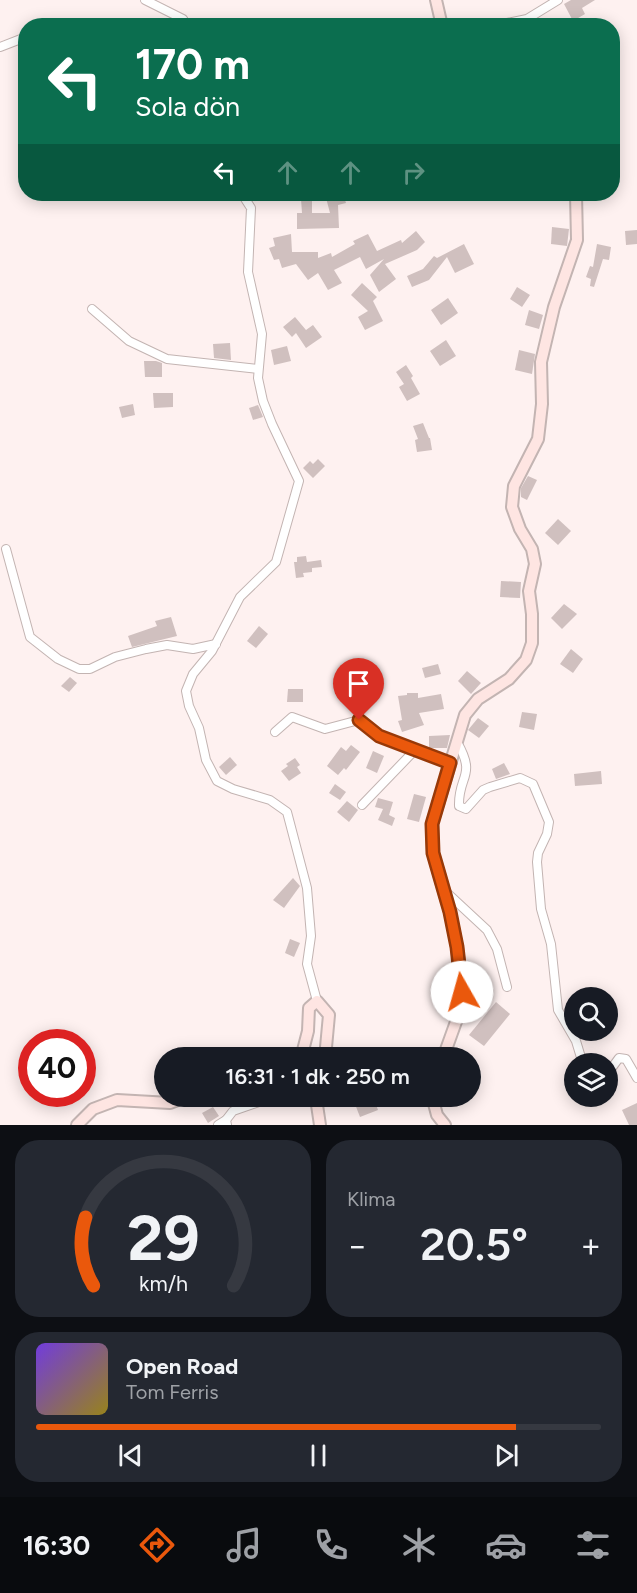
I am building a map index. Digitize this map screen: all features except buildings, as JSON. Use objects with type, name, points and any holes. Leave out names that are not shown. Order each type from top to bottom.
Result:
[{"type":"street","points":[[145,0],[183,18]]},
{"type":"street","points":[[436,0],[441,18]]},
{"type":"street","points":[[529,18],[558,0]]},
{"type":"street","points":[[0,47],[18,40]]},
{"type":"street","points":[[246,201],[250,208],[248,272],[262,334],[258,378],[263,401],[272,424],[299,481],[276,562],[240,597],[216,644],[188,682],[186,691],[189,706],[199,728],[206,760],[217,781],[233,789],[270,800],[287,812],[307,888],[311,936],[307,964],[317,1001],[329,1015],[326,1047]]},
{"type":"street","points":[[447,1047],[457,1019],[462,992],[457,947],[445,891],[433,853],[432,824],[465,715],[478,699],[509,679],[526,660],[532,642],[529,591],[535,564],[532,549],[520,530],[512,507],[514,486],[538,439],[543,404],[542,362],[554,308],[577,240],[576,201]]},
{"type":"street","points":[[92,309],[129,341],[167,359],[258,369]]},
{"type":"street","points":[[6,549],[30,637],[58,659],[79,669],[90,669],[115,657],[167,645],[193,649],[216,644]]},
{"type":"street","points":[[275,732],[292,717],[325,729],[359,720],[379,736],[450,763]]},
{"type":"street","points":[[457,742],[464,754],[467,766],[458,797],[459,806],[465,808],[483,790],[520,778],[533,784],[539,795],[549,822],[547,834],[538,853],[541,909],[551,945],[558,1010],[576,1041],[580,1053]]},
{"type":"street","points":[[362,805],[415,750]]},
{"type":"street","points":[[445,891],[487,930],[497,950],[507,987]]},
{"type":"street","points":[[304,1047],[308,1031],[309,1008],[317,1001]]},
{"type":"street","points":[[618,1060],[620,1058],[626,1059],[637,1078]]},
{"type":"street","points":[[77,1125],[93,1109],[117,1100],[154,1102]]},
{"type":"street","points":[[218,1125],[227,1123],[233,1111],[244,1107]]},
{"type":"street","points":[[317,1107],[320,1125]]},
{"type":"street","points":[[435,1107],[437,1115],[446,1125]]},
{"type":"route","points":[[359,720],[379,736],[450,763],[432,824],[433,853],[450,912],[462,992]]}]
